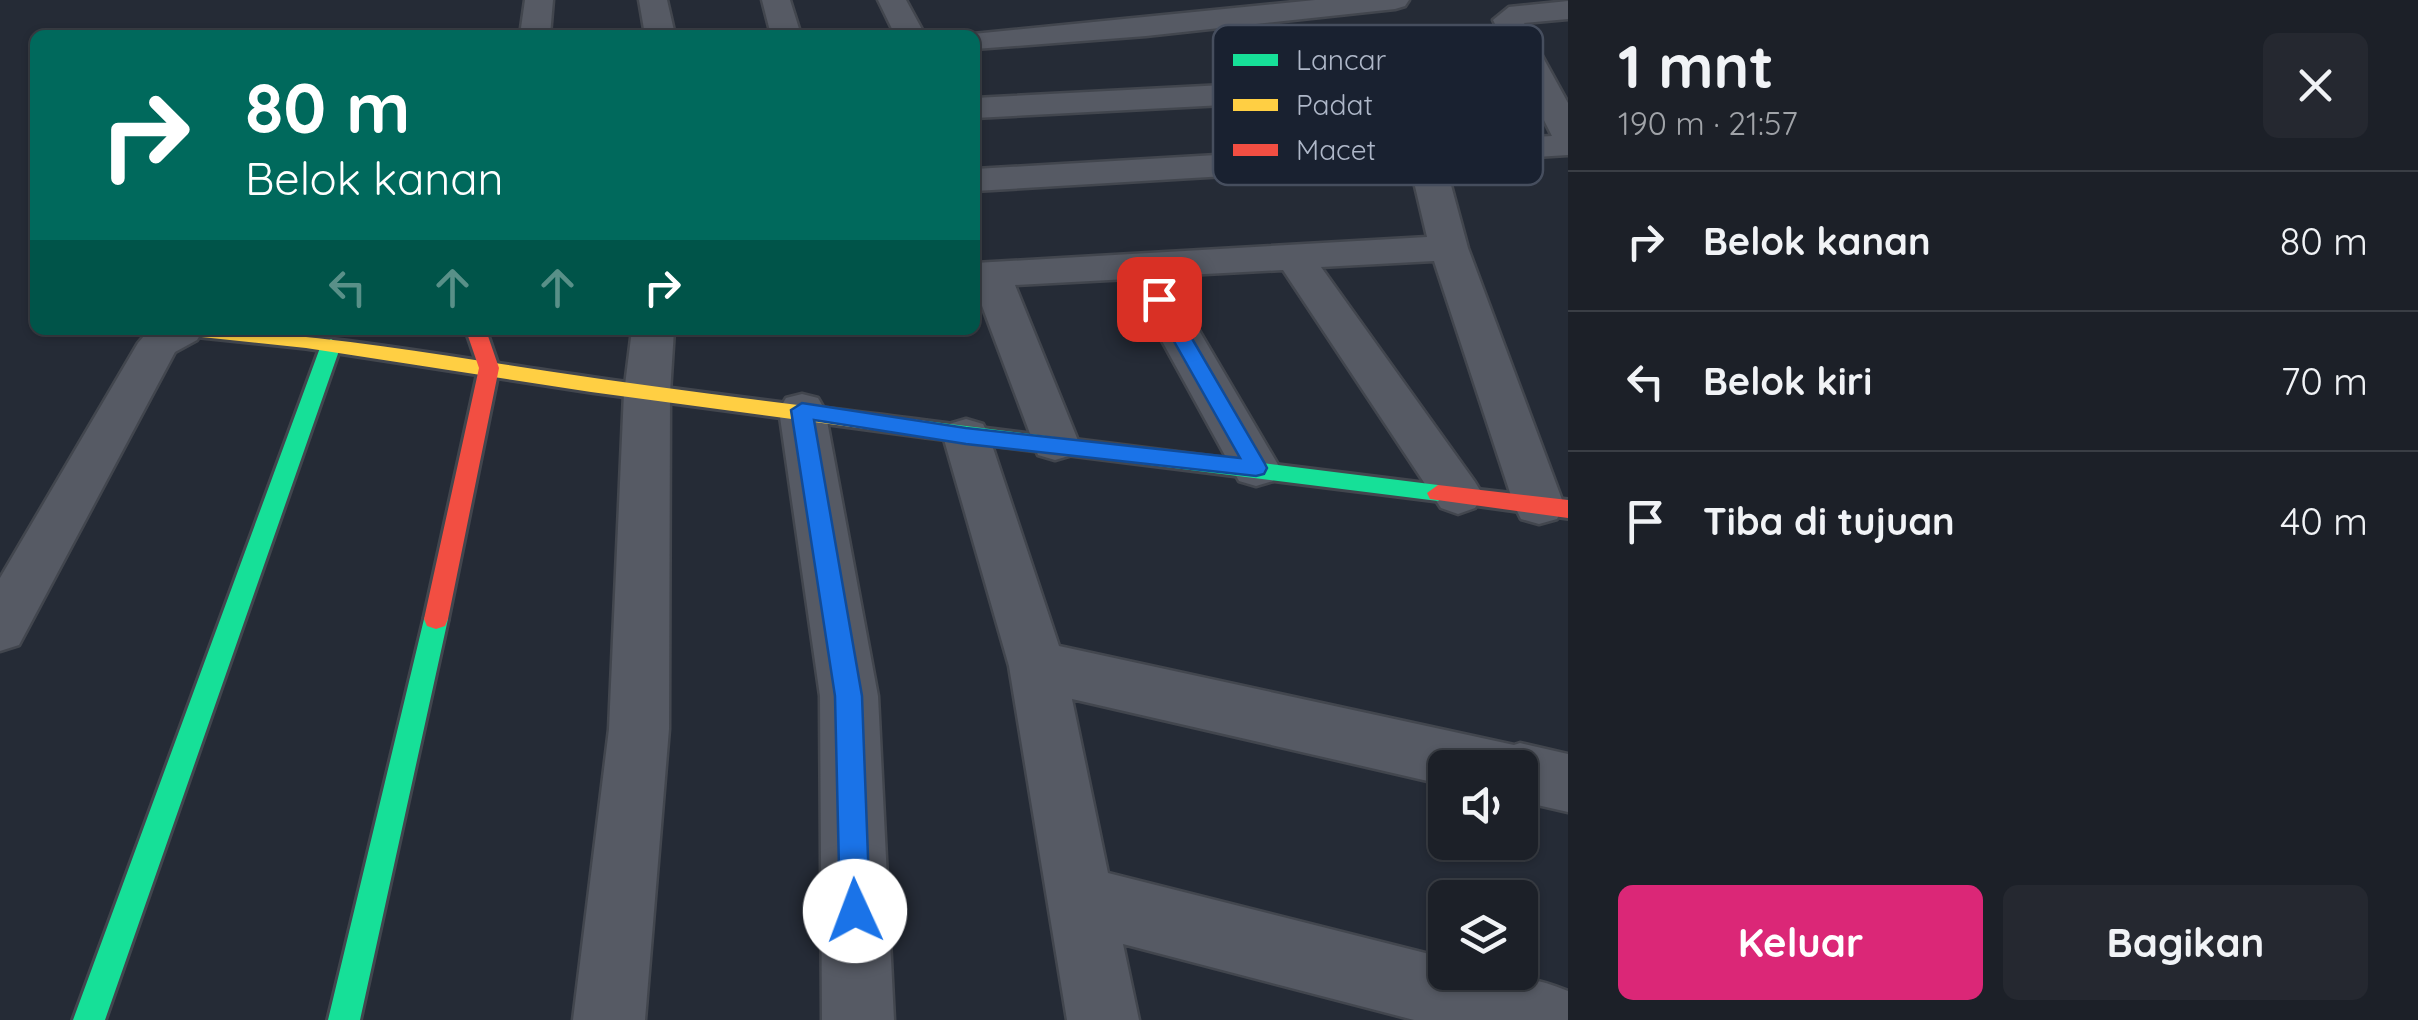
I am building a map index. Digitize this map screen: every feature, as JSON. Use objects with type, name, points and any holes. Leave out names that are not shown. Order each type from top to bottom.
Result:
[{"type":"street","points":[[535,30],[538,0]]},
{"type":"street","points":[[653,0],[659,30]]},
{"type":"street","points":[[776,0],[785,30]]},
{"type":"street","points":[[892,0],[907,30]]},
{"type":"street","points":[[1124,0],[1146,27]]},
{"type":"street","points":[[980,38],[1020,23],[1146,27],[1249,8],[1395,0]]},
{"type":"street","points":[[1506,7],[1568,10]]},
{"type":"street","points":[[1543,86],[1568,134]]},
{"type":"street","points":[[980,109],[1078,138],[1213,143]]},
{"type":"street","points":[[980,178],[1078,138],[1213,116]]},
{"type":"street","points":[[1543,146],[1568,145]]},
{"type":"street","points":[[289,335],[332,346],[647,393],[1554,507],[1449,248],[1441,185]]},
{"type":"street","points":[[1055,443],[983,274],[1449,248]]},
{"type":"street","points":[[1294,256],[1458,494]]},
{"type":"street","points":[[1140,266],[1256,468]]},
{"type":"street","points":[[0,628],[159,343],[173,335]]},
{"type":"street","points":[[344,1020],[400,786],[488,368],[478,335]]},
{"type":"street","points":[[608,1020],[639,730],[647,393],[653,335]]},
{"type":"street","points":[[89,1020],[332,346]]},
{"type":"street","points":[[802,410],[848,696],[858,1020]]},
{"type":"street","points":[[966,436],[1037,666],[1103,1020]]},
{"type":"street","points":[[1037,666],[1428,753]]},
{"type":"street","points":[[1538,776],[1568,783]]},
{"type":"street","points":[[1079,899],[1551,1020]]},
{"type":"traffic: fast","points":[[89,1020],[331,345]]},
{"type":"traffic: fast","points":[[926,429],[1438,493]]},
{"type":"traffic: fast","points":[[344,1020],[436,619]]},
{"type":"traffic: slow","points":[[240,335],[926,429]]},
{"type":"traffic: jam","points":[[436,619],[489,368],[478,336]]},
{"type":"traffic: jam","points":[[1438,493],[1568,509]]},
{"type":"route","points":[[855,911],[848,696],[802,410],[966,436],[1256,468],[1159,299]]}]
